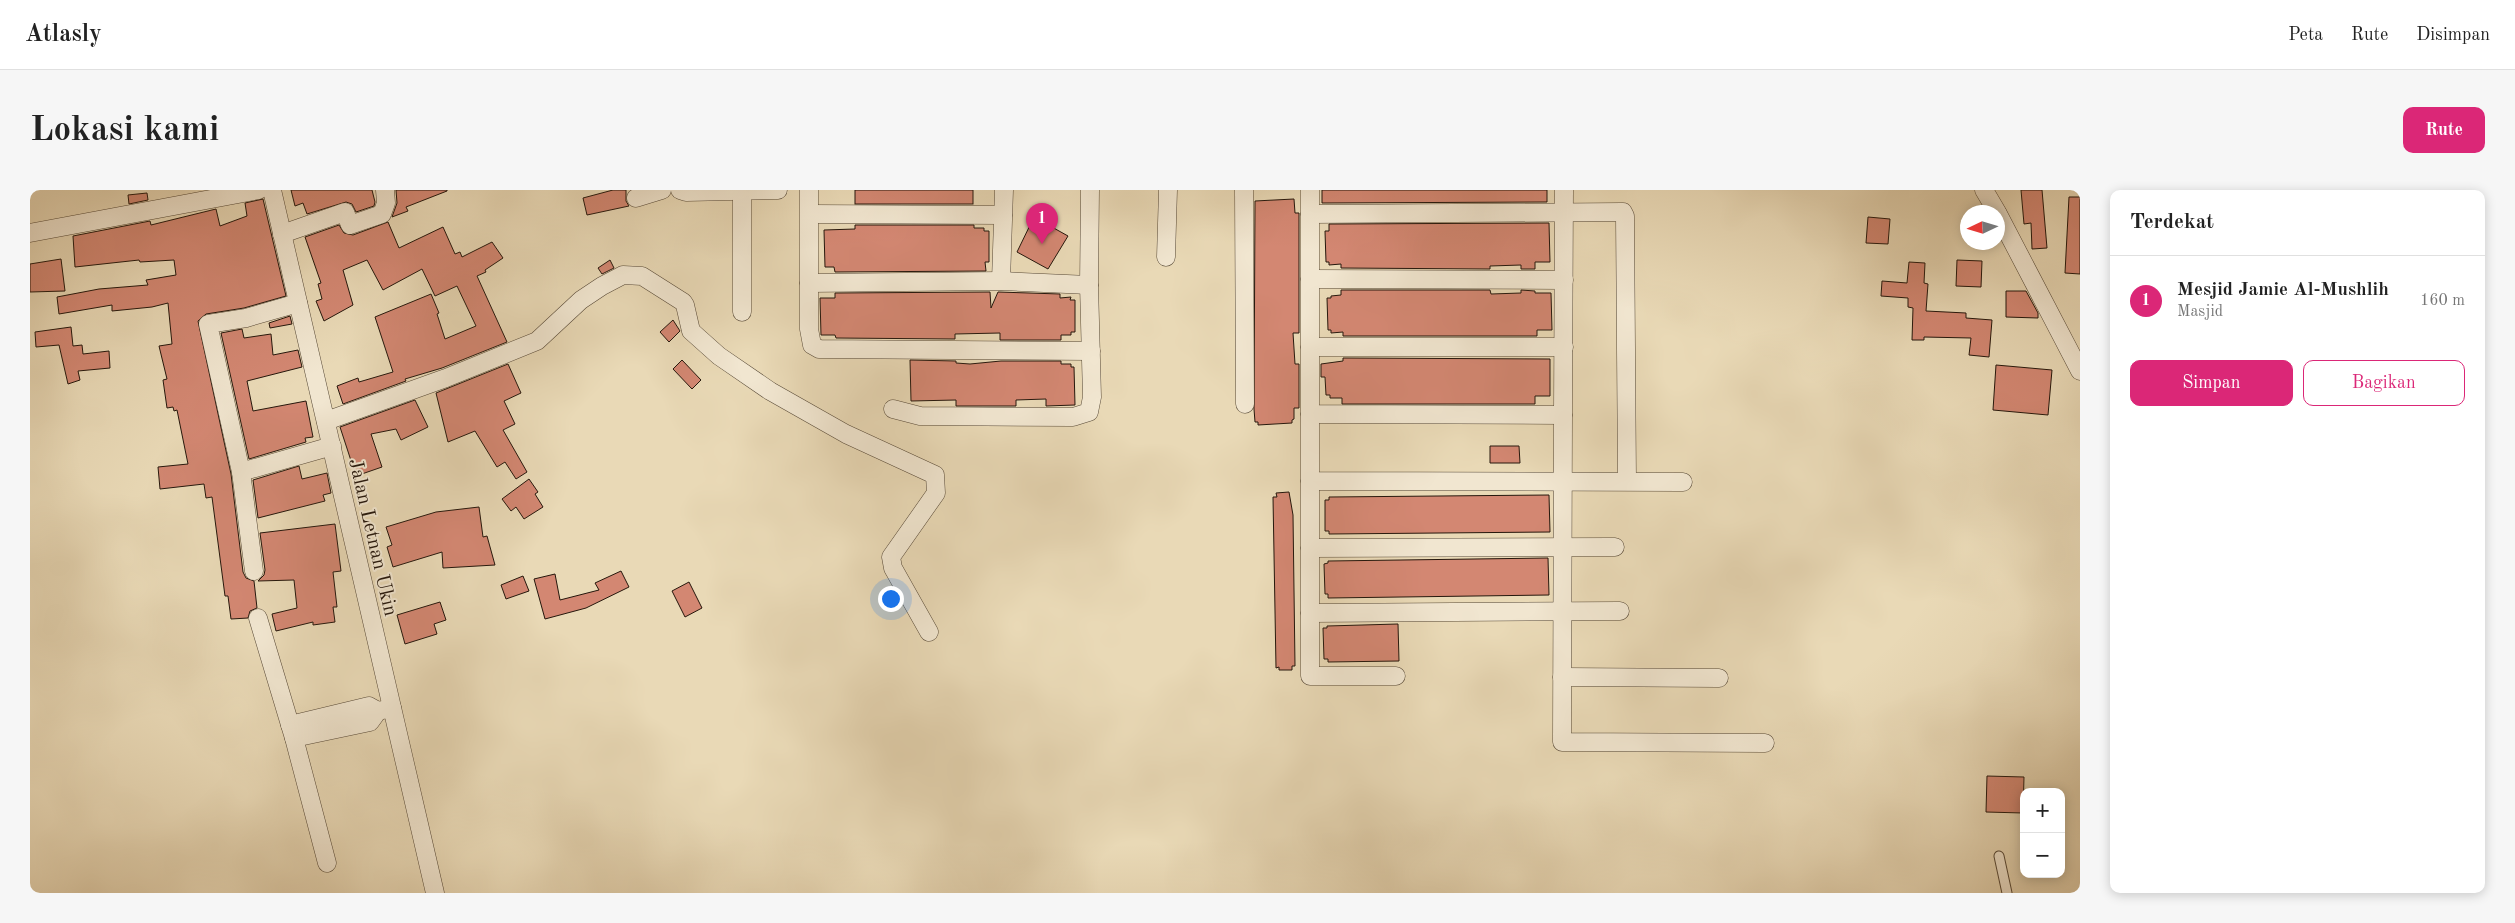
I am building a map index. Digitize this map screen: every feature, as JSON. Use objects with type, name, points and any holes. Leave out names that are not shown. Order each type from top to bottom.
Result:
[{"type":"street","points":[[30,233],[259,190]]},
{"type":"street","name":"Jalan Letnan Ukin","points":[[272,190],[332,446],[385,710],[435,893]]},
{"type":"street","points":[[282,234],[345,212],[350,225],[382,214],[386,203],[385,190]]},
{"type":"street","points":[[636,198],[662,190]]},
{"type":"street","points":[[680,190],[686,192],[778,190]]},
{"type":"street","points":[[742,190],[742,312]]},
{"type":"street","points":[[809,190],[809,338],[812,345],[819,349],[1090,351]]},
{"type":"street","points":[[1001,281],[1004,190]]},
{"type":"street","points":[[893,409],[920,416],[1082,416],[1089,412],[1091,405],[1090,190]]},
{"type":"street","points":[[1166,257],[1168,190]]},
{"type":"street","points":[[1244,190],[1245,404]]},
{"type":"street","points":[[1310,190],[1310,676],[1396,676]]},
{"type":"street","points":[[1564,190],[1562,742],[1765,743]]},
{"type":"street","points":[[1984,190],[1992,205]]},
{"type":"street","points":[[1310,214],[1623,212],[1626,216],[1628,481]]},
{"type":"street","points":[[810,214],[1003,215]]},
{"type":"street","points":[[2005,228],[2080,371]]},
{"type":"street","points":[[326,421],[538,341],[581,300],[602,286],[623,275],[642,276],[683,302],[692,331],[719,356],[763,386],[846,434],[935,475],[936,493],[891,557],[893,568],[929,632]]},
{"type":"street","points":[[1310,279],[1564,280]]},
{"type":"street","points":[[810,283],[1001,281],[1089,285]]},
{"type":"street","points":[[254,571],[241,472],[208,324],[246,318],[298,303]]},
{"type":"street","points":[[1310,347],[1564,347]]},
{"type":"street","points":[[1310,414],[1563,415]]},
{"type":"street","points":[[241,472],[332,446]]},
{"type":"street","points":[[1310,481],[1683,482]]},
{"type":"street","points":[[1310,548],[1615,547]]},
{"type":"street","points":[[1310,613],[1620,611]]},
{"type":"street","points":[[258,618],[292,732],[327,863]]},
{"type":"street","points":[[1562,677],[1719,678]]},
{"type":"street","points":[[292,732],[370,722],[385,710]]},
{"type":"lane","points":[[1999,856],[2007,893]]},
{"type":"building","points":[[291,190],[372,190],[375,202],[374,206],[356,212],[352,204],[346,202],[307,214],[303,203],[295,206]]},
{"type":"building","points":[[396,190],[447,191],[406,207],[408,211],[392,217],[397,203]]},
{"type":"building","points":[[613,190],[626,190],[626,201],[629,206],[587,215],[583,198]]},
{"type":"building","points":[[855,190],[973,190],[973,204],[855,204]]},
{"type":"building","points":[[1322,190],[1547,190],[1547,202],[1322,203]]},
{"type":"building","points":[[2021,190],[2042,190],[2047,248],[2032,249],[2031,223],[2024,224]]},
{"type":"building","points":[[147,193],[148,200],[129,204],[128,195]]},
{"type":"building","points":[[2069,197],[2080,197],[2080,274],[2065,273]]},
{"type":"building","points":[[263,199],[286,296],[244,308],[206,314],[198,321],[231,474],[243,572],[246,578],[254,581],[257,608],[250,611],[248,618],[231,619],[228,596],[225,596],[212,497],[206,498],[204,484],[160,489],[158,467],[188,464],[177,410],[174,411],[173,407],[167,408],[163,380],[167,379],[159,346],[172,344],[168,303],[152,307],[112,311],[112,305],[59,314],[57,297],[99,289],[148,285],[146,280],[176,275],[174,260],[140,262],[139,260],[75,267],[73,236],[150,221],[151,225],[216,209],[220,226],[247,216],[245,203]]},
{"type":"building","points":[[1294,199],[1295,213],[1299,213],[1299,333],[1293,333],[1295,364],[1299,364],[1299,408],[1294,408],[1292,423],[1258,425],[1258,422],[1255,422],[1254,409],[1255,201]]},
{"type":"building","points":[[1034,217],[1068,236],[1048,269],[1017,252]]},
{"type":"building","points":[[1868,217],[1890,219],[1888,244],[1866,243]]},
{"type":"building","points":[[388,222],[399,248],[443,227],[455,254],[460,252],[462,257],[492,242],[503,258],[485,270],[486,272],[477,276],[507,342],[343,404],[337,386],[358,378],[359,382],[393,372],[375,317],[431,294],[439,313],[437,314],[445,339],[476,326],[457,286],[435,296],[422,269],[383,290],[367,260],[343,270],[353,305],[324,321],[316,301],[322,299],[318,284],[321,283],[305,237],[339,225],[344,233],[353,235]]},
{"type":"building","points":[[1549,223],[1550,262],[1535,262],[1535,269],[1521,269],[1521,265],[1490,266],[1490,269],[1341,268],[1341,264],[1329,265],[1329,262],[1326,262],[1325,231],[1329,231],[1329,224]]},
{"type":"building","points":[[855,225],[974,225],[974,228],[984,228],[984,231],[989,231],[989,262],[985,262],[986,271],[835,272],[834,267],[825,267],[824,230],[855,229]]},
{"type":"building","points":[[61,259],[65,291],[30,292],[30,264]]},
{"type":"building","points":[[610,260],[614,268],[602,274],[598,268]]},
{"type":"building","points":[[1957,260],[1982,261],[1981,287],[1956,286]]},
{"type":"building","points":[[1909,262],[1925,263],[1924,283],[1928,284],[1926,311],[1966,313],[1966,318],[1992,320],[1989,357],[1969,355],[1971,338],[1924,337],[1924,340],[1912,340],[1913,308],[1908,307],[1908,298],[1881,296],[1882,281],[1907,283]]},
{"type":"building","points":[[1341,290],[1490,290],[1491,294],[1521,293],[1521,290],[1535,291],[1535,293],[1551,293],[1552,330],[1537,330],[1537,336],[1343,336],[1343,332],[1331,333],[1331,330],[1328,330],[1327,298],[1341,295]]},
{"type":"building","points":[[2006,291],[2026,291],[2038,313],[2038,318],[2006,317]]},
{"type":"building","points":[[990,292],[991,308],[998,292],[1060,294],[1060,298],[1071,297],[1070,300],[1075,300],[1075,332],[1071,332],[1071,335],[1061,335],[1061,340],[1000,340],[1000,333],[955,334],[955,339],[836,338],[835,335],[821,335],[820,298],[835,298],[835,293]]},
{"type":"building","points":[[290,316],[292,324],[270,328],[269,323]]},
{"type":"building","points":[[673,320],[680,331],[669,342],[660,332]]},
{"type":"building","points":[[71,327],[73,346],[82,345],[83,354],[109,351],[110,368],[78,371],[80,380],[68,384],[59,345],[36,347],[35,332]]},
{"type":"building","points":[[242,329],[244,338],[271,334],[273,355],[298,350],[302,367],[247,381],[253,411],[306,401],[313,437],[305,438],[306,442],[249,459],[221,333]]},
{"type":"building","points":[[1343,358],[1550,359],[1550,396],[1535,396],[1535,404],[1342,404],[1342,398],[1330,398],[1330,395],[1326,395],[1325,377],[1321,377],[1321,364],[1343,361]]},
{"type":"building","points":[[682,360],[701,380],[692,389],[673,369]]},
{"type":"building","points":[[910,360],[956,361],[956,363],[970,364],[1001,361],[1061,361],[1061,364],[1071,364],[1071,367],[1074,367],[1075,405],[1046,406],[1046,399],[1016,400],[1016,406],[956,406],[956,400],[911,401]]},
{"type":"building","points":[[508,364],[521,393],[504,401],[515,424],[503,430],[527,472],[516,479],[505,462],[497,467],[475,431],[448,442],[436,393]]},
{"type":"building","points":[[1996,365],[2052,370],[2048,415],[1993,410]]},
{"type":"building","points":[[415,400],[428,427],[401,440],[396,429],[371,434],[382,467],[356,476],[340,427]]},
{"type":"building","points":[[1490,446],[1519,446],[1520,463],[1490,463]]},
{"type":"building","points":[[299,466],[302,479],[327,473],[331,493],[323,495],[325,501],[258,518],[253,480]]},
{"type":"building","points":[[529,479],[538,492],[535,494],[543,507],[524,519],[516,507],[511,511],[502,499]]},
{"type":"building","points":[[1289,492],[1293,515],[1295,666],[1292,666],[1292,670],[1279,670],[1279,667],[1276,668],[1273,497],[1277,497],[1276,493]]},
{"type":"building","points":[[1549,495],[1550,532],[1329,534],[1329,531],[1325,531],[1325,500],[1329,500],[1329,497]]},
{"type":"building","points":[[479,507],[483,537],[487,536],[495,565],[443,568],[442,552],[393,567],[387,547],[392,545],[386,527],[436,512]]},
{"type":"building","points":[[335,524],[341,571],[333,572],[337,607],[333,607],[335,622],[313,625],[313,622],[276,631],[272,614],[297,608],[294,580],[258,581],[264,575],[265,570],[260,533]]},
{"type":"building","points":[[1548,558],[1549,595],[1328,598],[1328,594],[1325,594],[1324,564],[1328,563],[1328,561]]},
{"type":"building","points":[[621,571],[629,587],[586,608],[545,619],[534,579],[555,574],[560,600],[599,590],[595,583]]},
{"type":"building","points":[[523,576],[529,591],[506,599],[501,585]]},
{"type":"building","points":[[689,582],[702,608],[685,617],[672,591]]},
{"type":"building","points":[[440,602],[446,620],[434,624],[437,634],[405,644],[397,615]]},
{"type":"building","points":[[1398,624],[1399,661],[1328,662],[1328,659],[1324,659],[1323,628],[1327,628],[1327,626]]},
{"type":"building","points":[[1987,776],[2024,777],[2024,788],[2020,788],[2020,813],[1986,812]]},
{"type":"place","name":"Mesjid Jamie Al-Mushlih","points":[[1042,244]]}]
